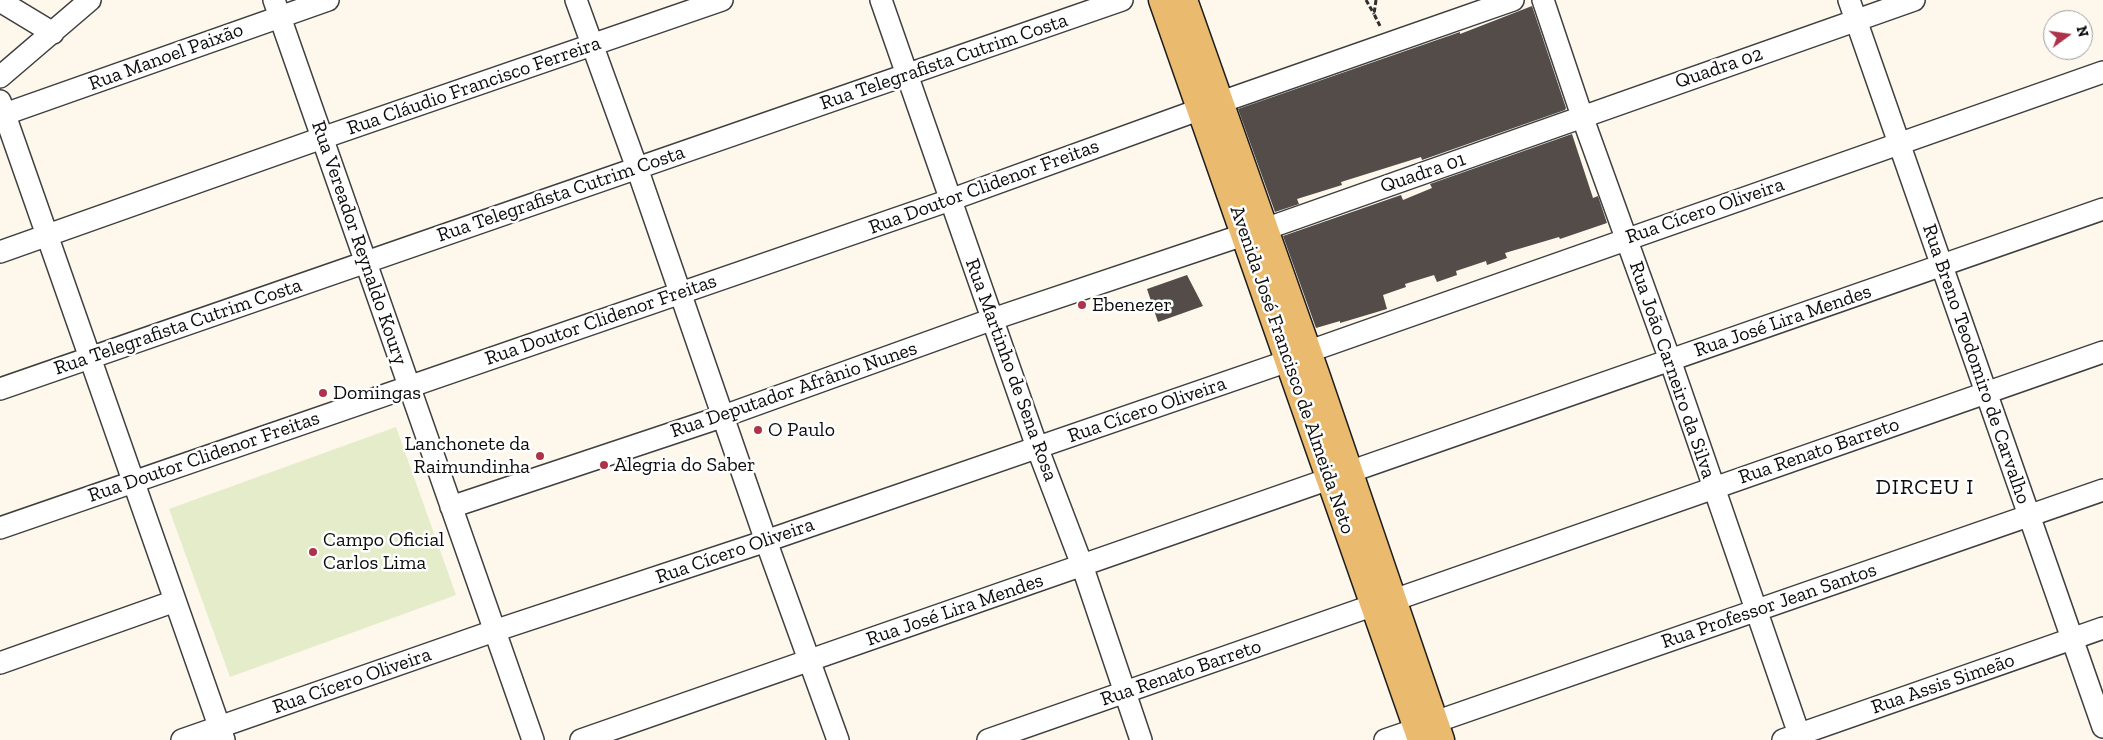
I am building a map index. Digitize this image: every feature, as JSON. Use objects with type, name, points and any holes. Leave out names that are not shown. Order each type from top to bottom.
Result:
[{"type":"main road","name":"Avenida José Francisco de Almeida Neto","points":[[1162,0],[1210,106],[1429,733]]},
{"type":"main road","name":"Avenida José Francisco de Almeida Neto","points":[[1184,0],[1210,106]]},
{"type":"street","points":[[0,78],[90,0]]},
{"type":"street","name":"Rua Manoel Paixão","points":[[2,107],[277,8],[328,0]]},
{"type":"street","points":[[576,0],[838,740]]},
{"type":"street","name":"Rua Cláudio Francisco Ferreira","points":[[0,252],[322,138],[722,0]]},
{"type":"street","name":"Rua Martinho de Sena Rosa","points":[[881,0],[1037,447],[1082,565],[1142,740]]},
{"type":"street","name":"Rua Telegrafista Cutrim Costa","points":[[0,390],[1122,0]]},
{"type":"street","name":"Rua Doutor Clidenor Freitas","points":[[0,528],[950,200],[1210,106],[1514,0]]},
{"type":"street","name":"Rua João Carneiro da Silva","points":[[1543,0],[1756,610],[1794,738]]},
{"type":"street","name":"Rua Breno Teodomiro de Carvalho","points":[[1849,0],[2103,727]]},
{"type":"street","name":"Quadra 02","points":[[1582,116],[1914,0]]},
{"type":"street","points":[[0,1],[53,33]]},
{"type":"street","name":"Rua Vereador Reynaldo Koury","points":[[277,8],[532,740]]},
{"type":"street","name":"Rua Cícero Oliveira","points":[[182,740],[222,734],[494,631],[766,541],[1037,447],[1298,356],[1626,238],[2103,72]]},
{"type":"street","points":[[2,107],[222,734]]},
{"type":"street","name":"Quadra 01","points":[[993,319],[1255,231],[1582,116]]},
{"type":"street","name":"Rua José Lira Mendes","points":[[582,740],[2103,210]]},
{"type":"street","name":"Rua Deputador Afrânio Nunes","points":[[451,507],[724,416],[993,319]]},
{"type":"street","name":"Rua Renato Barreto","points":[[988,740],[2103,352]]},
{"type":"street","name":"Rua Professor Jean Santos","points":[[1385,740],[1429,733],[1756,610],[2103,490]]},
{"type":"street","points":[[0,663],[176,601]]},
{"type":"street","name":"Rua Assis Simeão","points":[[1794,738],[2103,628]]},
{"type":"path","points":[[1366,0],[1382,31]]},
{"type":"path","points":[[1374,14],[1376,0]]},
{"type":"green space","name":"Campo Oficial Carlos Lima","points":[[396,427],[456,595],[230,677],[169,509]]},
{"type":"building","points":[[1532,6],[1566,108],[1565,110],[1422,160],[1421,157],[1341,182],[1342,185],[1297,199],[1299,204],[1275,212],[1238,109],[1460,32],[1460,34]]},
{"type":"building","points":[[1572,134],[1593,198],[1598,196],[1607,223],[1560,239],[1559,237],[1505,253],[1507,258],[1487,265],[1486,261],[1456,271],[1457,275],[1437,282],[1434,275],[1405,284],[1406,287],[1383,295],[1387,309],[1316,328],[1283,236],[1401,195],[1403,200],[1432,188],[1430,184]]},
{"type":"building","points":[[1187,275],[1203,306],[1158,322],[1147,289]]},
{"type":"place","name":"Ebenezer","points":[[1082,305]]},
{"type":"place","name":"Domingas","points":[[323,393]]},
{"type":"place","name":"O Paulo","points":[[758,430]]},
{"type":"place","name":"Lanchonete da Raimundinha","points":[[540,456]]},
{"type":"place","name":"Alegria do Saber","points":[[604,465]]},
{"type":"place","name":"Campo Oficial Carlos Lima","points":[[313,552]]},
{"type":"district","name":"DIRCEU I","points":[[1925,488]]}]
